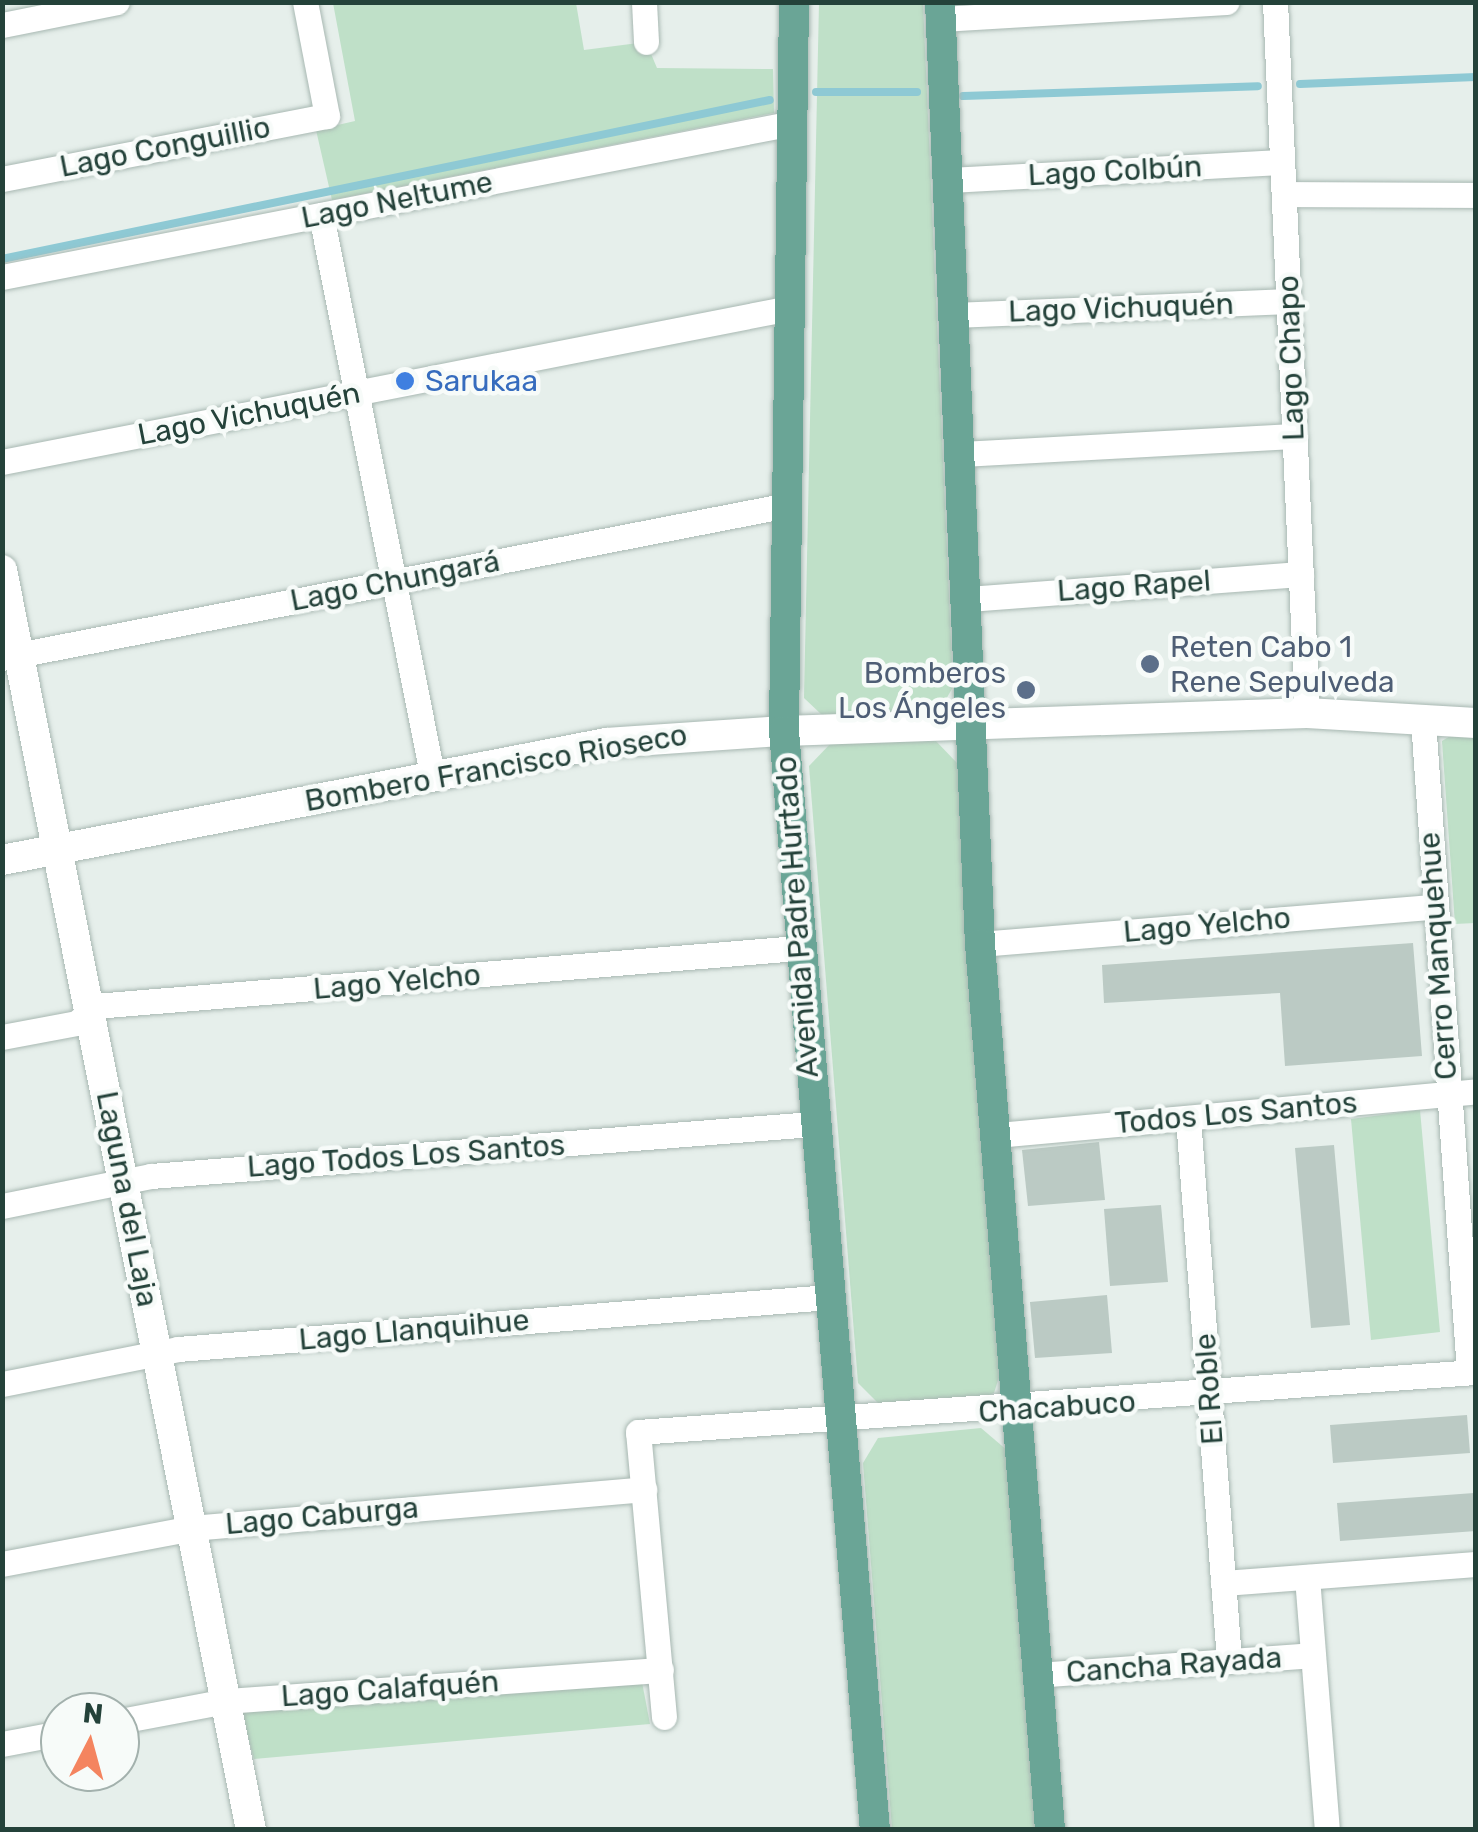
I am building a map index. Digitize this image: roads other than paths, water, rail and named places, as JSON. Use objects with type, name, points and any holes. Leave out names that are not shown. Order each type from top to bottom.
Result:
[{"type":"main road","name":"Avenida Padre Hurtado","points":[[794,2],[784,731],[812,1124],[875,1830]]},
{"type":"main road","points":[[940,11],[980,944],[1050,1830]]},
{"type":"street","points":[[2,25],[118,2]]},
{"type":"street","name":"Lago Conguillio","points":[[2,178],[326,116],[305,2]]},
{"type":"street","points":[[644,2],[646,42]]},
{"type":"street","points":[[940,11],[1226,2]]},
{"type":"street","name":"Lago Chapo","points":[[1275,2],[1307,713]]},
{"type":"street","name":"Lago Neltume","points":[[2,277],[792,123]]},
{"type":"street","name":"Lago Colbún","points":[[948,180],[1282,162]]},
{"type":"street","points":[[1285,194],[1476,195]]},
{"type":"street","points":[[321,215],[432,774]]},
{"type":"street","name":"Lago Vichuquén","points":[[954,315],[1289,301]]},
{"type":"street","name":"Lago Vichuquén","points":[[2,462],[790,308]]},
{"type":"street","points":[[960,454],[1294,436]]},
{"type":"street","name":"Lago Chungará","points":[[11,656],[788,504]]},
{"type":"street","name":"Laguna del Laja","points":[[2,570],[11,656],[58,849],[251,1830]]},
{"type":"street","name":"Lago Rapel","points":[[967,599],[1301,574]]},
{"type":"street","name":"Bombero Francisco Rioseco","points":[[2,860],[432,774],[645,738],[1307,713],[1476,723]]},
{"type":"street","name":"Cerro Manquehue","points":[[1423,720],[1434,907],[1472,1372]]},
{"type":"street","name":"Lago Yelcho","points":[[980,944],[1434,907]]},
{"type":"street","name":"Lago Yelcho","points":[[2,1037],[90,1012],[798,948]]},
{"type":"street","name":"Todos Los Santos","points":[[996,1135],[1476,1091]]},
{"type":"street","name":"El Roble","points":[[1188,1118],[1229,1660]]},
{"type":"street","name":"Lago Todos Los Santos","points":[[2,1206],[123,1181],[812,1124]]},
{"type":"street","name":"Lago Llanquihue","points":[[2,1384],[158,1354],[828,1297]]},
{"type":"street","name":"Chacabuco","points":[[644,1490],[638,1432],[1018,1410],[1472,1372]]},
{"type":"street","points":[[644,1490],[664,1717]]},
{"type":"street","name":"Lago Caburga","points":[[2,1564],[192,1528],[644,1490]]},
{"type":"street","points":[[1223,1583],[1476,1564]]},
{"type":"street","points":[[1307,1576],[1327,1830]]},
{"type":"street","name":"Cancha Rayada","points":[[1036,1676],[1312,1655]]},
{"type":"street","name":"Lago Calafquén","points":[[140,1718],[226,1701],[661,1670]]},
{"type":"street","points":[[2,1744],[40,1737]]},
{"type":"waterway","points":[[1300,84],[1476,77]]},
{"type":"waterway","points":[[963,96],[1258,86]]},
{"type":"waterway","points":[[816,92],[917,92]]},
{"type":"waterway","points":[[2,259],[770,100]]},
{"type":"place","name":"Sarukaa","points":[[405,381]]},
{"type":"place","name":"Reten Cabo 1 Rene Sepulveda","points":[[1150,664]]},
{"type":"place","name":"Bomberos Los Ángeles","points":[[1026,690]]}]
